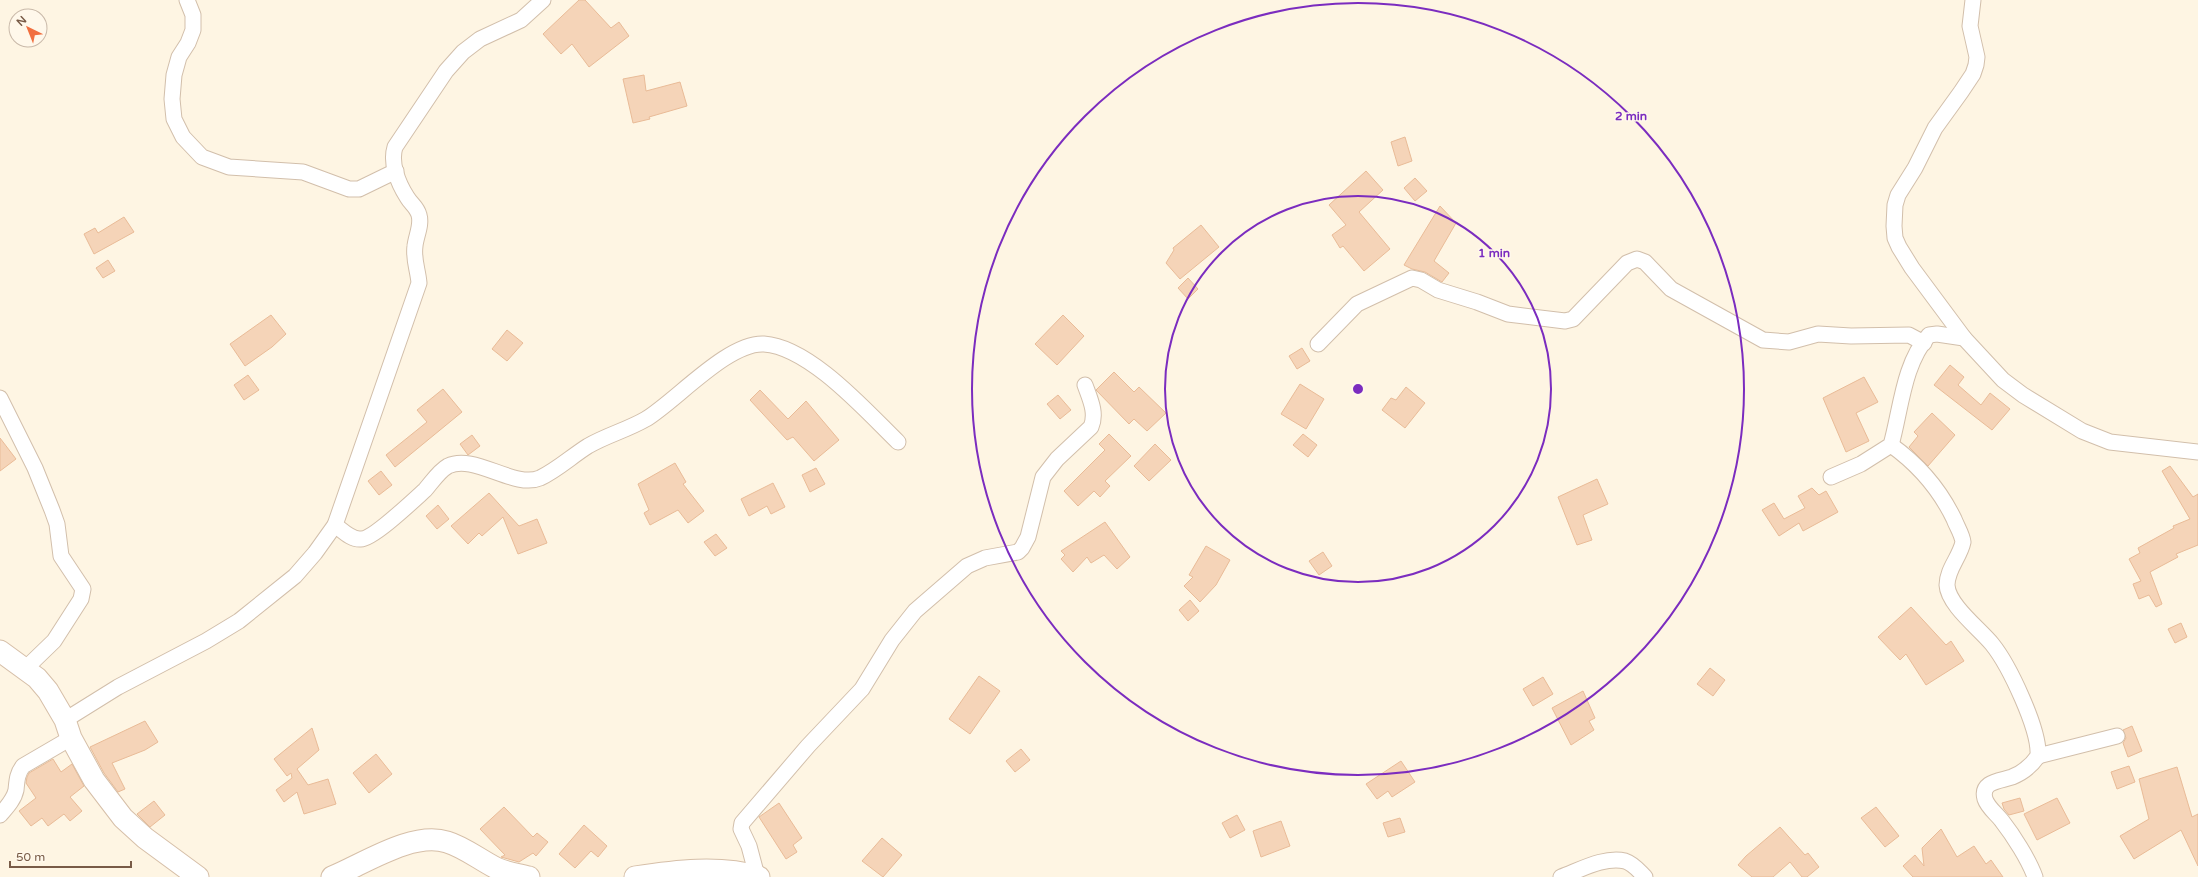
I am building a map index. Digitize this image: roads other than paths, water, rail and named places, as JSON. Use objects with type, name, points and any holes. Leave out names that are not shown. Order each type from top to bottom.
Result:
[{"type":"street","points":[[187,0],[193,15],[192,30],[188,43],[179,57],[174,75],[172,99],[173,112],[174,119],[183,137],[202,157],[229,167],[303,172],[350,189],[359,189],[396,171]]},
{"type":"street","points":[[0,814],[11,801],[16,791],[18,772],[23,766],[118,687],[206,641],[239,621],[295,576],[315,553],[335,525],[419,283],[415,264],[415,245],[420,224],[419,215],[416,207],[407,199],[396,171],[393,156],[395,147],[446,71],[463,52],[480,39],[520,20],[543,0]]},
{"type":"street","points":[[1973,0],[1970,26],[1977,57],[1973,74],[1935,128],[1915,168],[1902,187],[1895,205],[1894,216],[1895,238],[1899,248],[1964,338],[2003,380],[2043,409],[2082,430],[2110,442],[2198,452]]},
{"type":"street","points":[[1318,344],[1364,299],[1376,296],[1404,280],[1412,278],[1421,280],[1438,290],[1477,302],[1508,314],[1565,321],[1572,319],[1627,263],[1636,259],[1645,262],[1671,289],[1763,340],[1788,342],[1818,334],[1851,336],[1909,334],[1924,343]]},
{"type":"street","points":[[1831,477],[1861,464],[1891,445],[1907,378],[1924,343],[1932,334],[1964,338]]},
{"type":"street","points":[[335,525],[353,538],[365,538],[385,525],[422,492],[442,470],[456,463],[517,478],[539,478],[589,446],[624,431],[646,418],[666,405],[712,368],[740,350],[750,346],[764,344],[778,347],[803,358],[836,382],[898,442]]},
{"type":"street","points":[[635,877],[725,871],[758,877],[749,846],[741,829],[742,823],[808,746],[862,689],[892,640],[915,611],[968,566],[986,558],[1018,552],[1022,548],[1028,538],[1043,477],[1057,459],[1091,427],[1094,421],[1092,406],[1086,385]]},
{"type":"street","points":[[0,398],[35,468],[58,524],[61,556],[83,589],[81,598],[54,641],[25,669]]},
{"type":"street","points":[[1891,445],[1910,459],[1929,478],[1942,495],[1950,511],[1963,542],[1948,579],[1950,596],[1993,645],[2004,662],[2026,708],[2037,745],[2038,756]]},
{"type":"street","points":[[0,651],[38,678],[48,691],[94,780],[123,818],[145,838],[198,877]]},
{"type":"street","points":[[2035,877],[2003,822],[1988,804],[1985,797],[1986,787],[1989,783],[2012,777],[2027,769],[2038,756],[2117,736]]},
{"type":"street","points":[[332,877],[398,847],[417,841],[437,840],[452,843],[498,869],[529,877]]},
{"type":"street","points":[[1561,877],[1594,864],[1615,860],[1625,861],[1635,866],[1645,877]]}]
